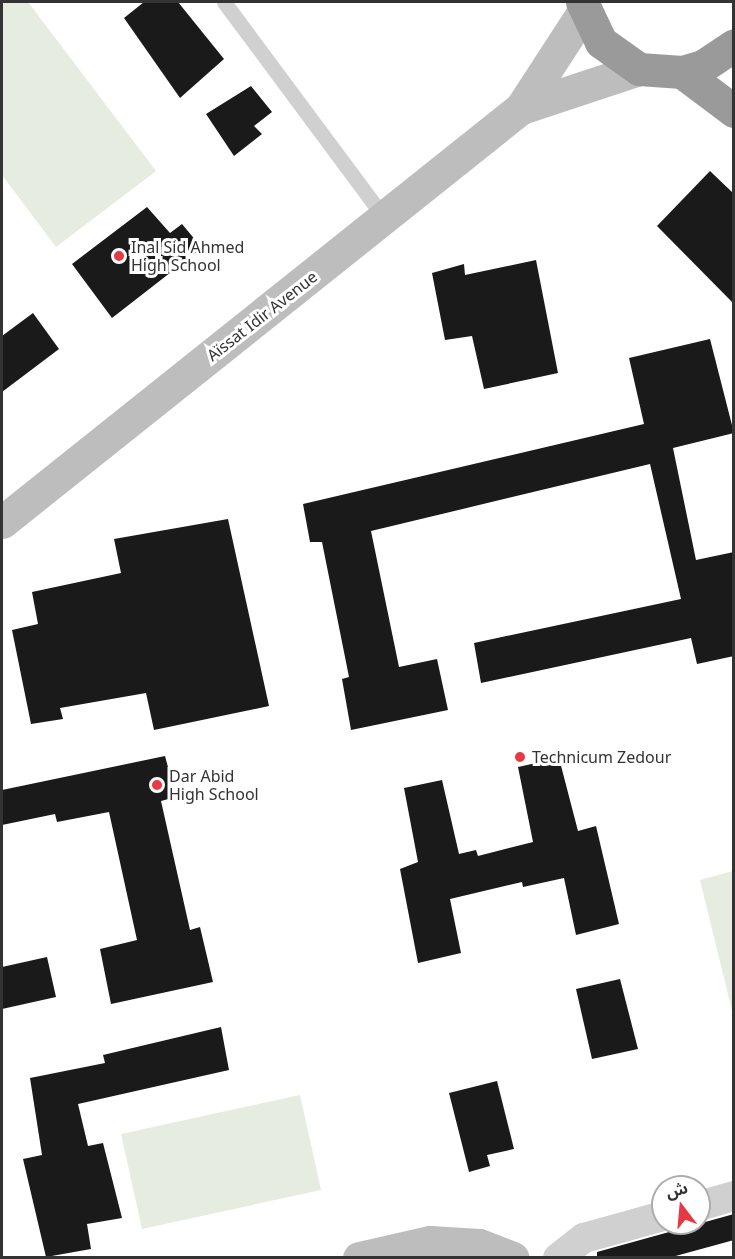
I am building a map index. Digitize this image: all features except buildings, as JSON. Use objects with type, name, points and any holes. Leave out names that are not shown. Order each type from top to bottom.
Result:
[{"type":"highway","points":[[583,6],[601,42],[639,69],[682,72],[703,66],[734,45]]},
{"type":"highway","points":[[682,72],[734,111]]},
{"type":"main road","points":[[521,108],[583,6]]},
{"type":"main road","points":[[521,108],[639,69]]},
{"type":"main road","name":"Aïssat Idir Avenue","points":[[2,522],[385,219],[521,108]]},
{"type":"main road","points":[[359,1257],[430,1242],[479,1245],[513,1257]]},
{"type":"street","points":[[711,1203],[734,1196]]},
{"type":"street","points":[[558,1257],[584,1238],[651,1219]]},
{"type":"lane","points":[[224,2],[385,219]]},
{"type":"shaded area","points":[[2,2],[28,2],[156,171],[56,247],[2,175]]},
{"type":"shaded area","points":[[734,871],[733,1015],[700,880]]},
{"type":"shaded area","points":[[300,1095],[321,1190],[142,1229],[121,1134]]},
{"type":"place","name":"Inal Sid Ahmed High School","points":[[119,256]]},
{"type":"place","name":"Technicum Zedour","points":[[520,757]]},
{"type":"place","name":"Dar Abid High School","points":[[157,785]]}]
